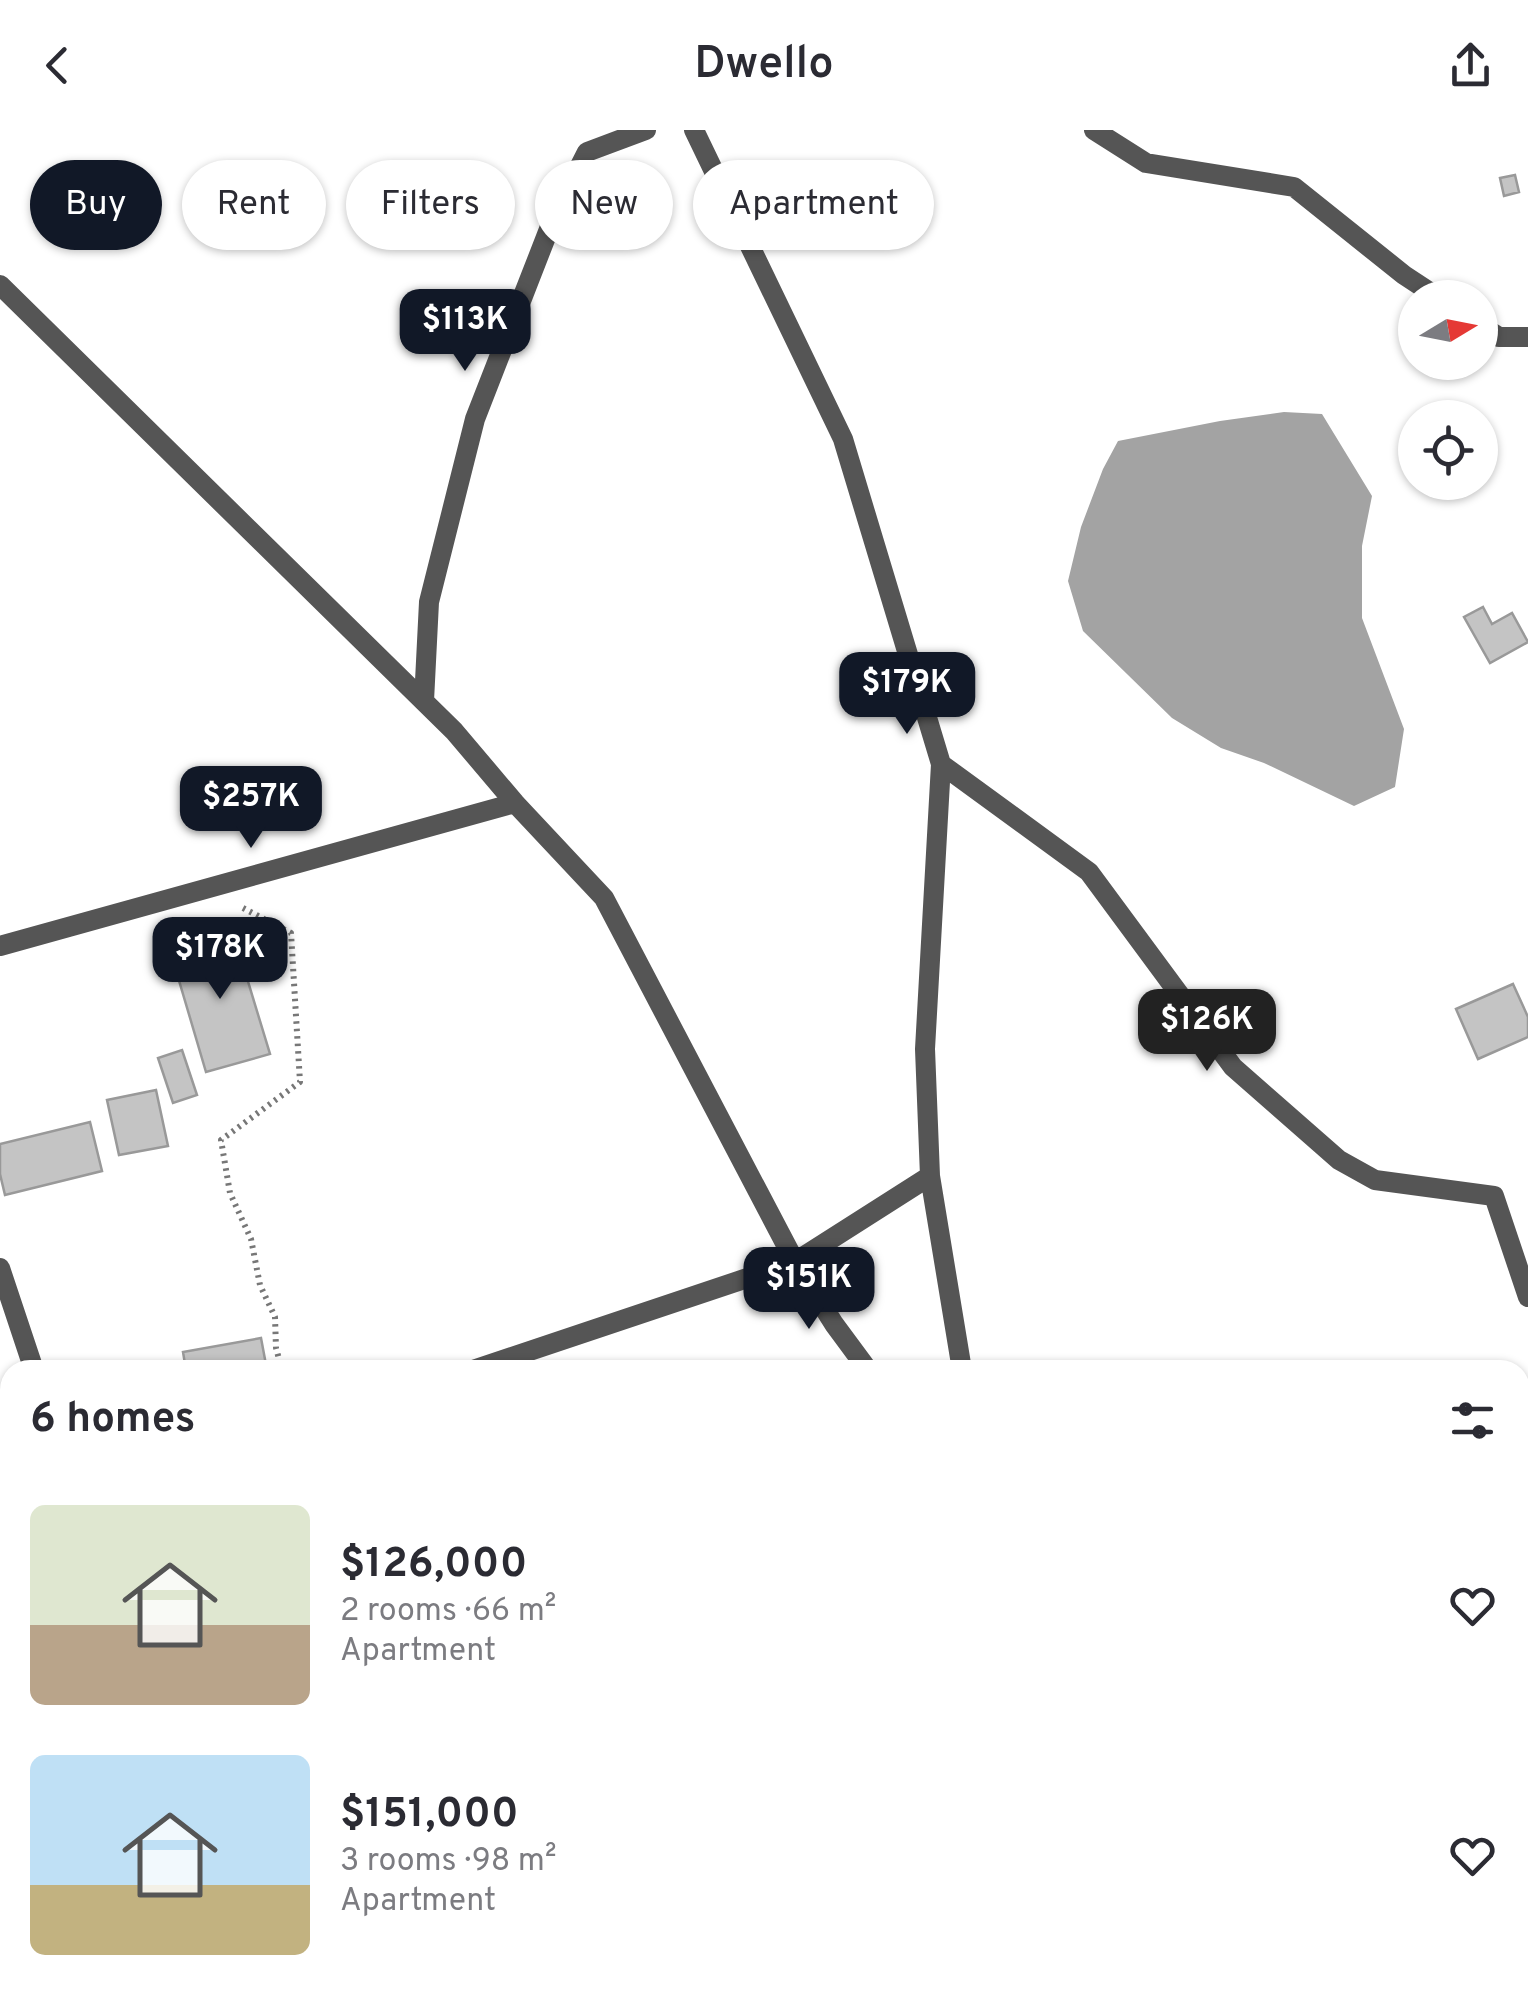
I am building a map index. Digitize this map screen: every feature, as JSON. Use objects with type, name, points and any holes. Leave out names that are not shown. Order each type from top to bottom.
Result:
[{"type":"street","points":[[424,702],[429,602],[482,401],[552,219],[587,152],[646,130]]},
{"type":"street","points":[[694,130],[843,439],[941,764],[924,1049],[930,1176],[960,1360]]},
{"type":"street","points":[[1094,130],[1146,163],[1294,187],[1412,280]]},
{"type":"street","points":[[0,286],[454,731],[515,804],[604,898],[795,1262],[861,1360]]},
{"type":"street","points":[[1498,336],[1528,336]]},
{"type":"street","points":[[941,764],[1089,872],[1233,1067],[1339,1160],[1375,1180],[1494,1196],[1528,1297]]},
{"type":"street","points":[[0,946],[515,804]]},
{"type":"street","points":[[503,1360],[795,1262],[930,1176]]},
{"type":"street","points":[[0,1268],[31,1360]]},
{"type":"path","points":[[206,889],[292,933],[300,1082],[220,1140],[230,1193],[252,1238],[260,1286],[275,1317],[279,1360]]},
{"type":"shaded area","points":[[1284,412],[1322,414],[1372,496],[1362,546],[1362,618],[1404,729],[1395,787],[1354,806],[1264,763],[1221,748],[1172,718],[1083,631],[1068,581],[1081,527],[1118,441]]},
{"type":"building","points":[[1515,175],[1519,192],[1504,196],[1500,178]]},
{"type":"building","points":[[1483,607],[1492,624],[1512,613],[1528,642],[1490,663],[1464,617]]},
{"type":"building","points":[[233,932],[270,1054],[206,1072],[170,950]]},
{"type":"building","points":[[1513,984],[1528,1017],[1528,1037],[1478,1059],[1456,1009]]},
{"type":"building","points":[[182,1050],[197,1095],[173,1103],[158,1058]]},
{"type":"building","points":[[156,1090],[168,1146],[119,1155],[107,1100]]},
{"type":"building","points":[[90,1122],[102,1171],[5,1195],[0,1144]]},
{"type":"building","points":[[261,1338],[265,1360],[184,1360],[183,1352]]}]
